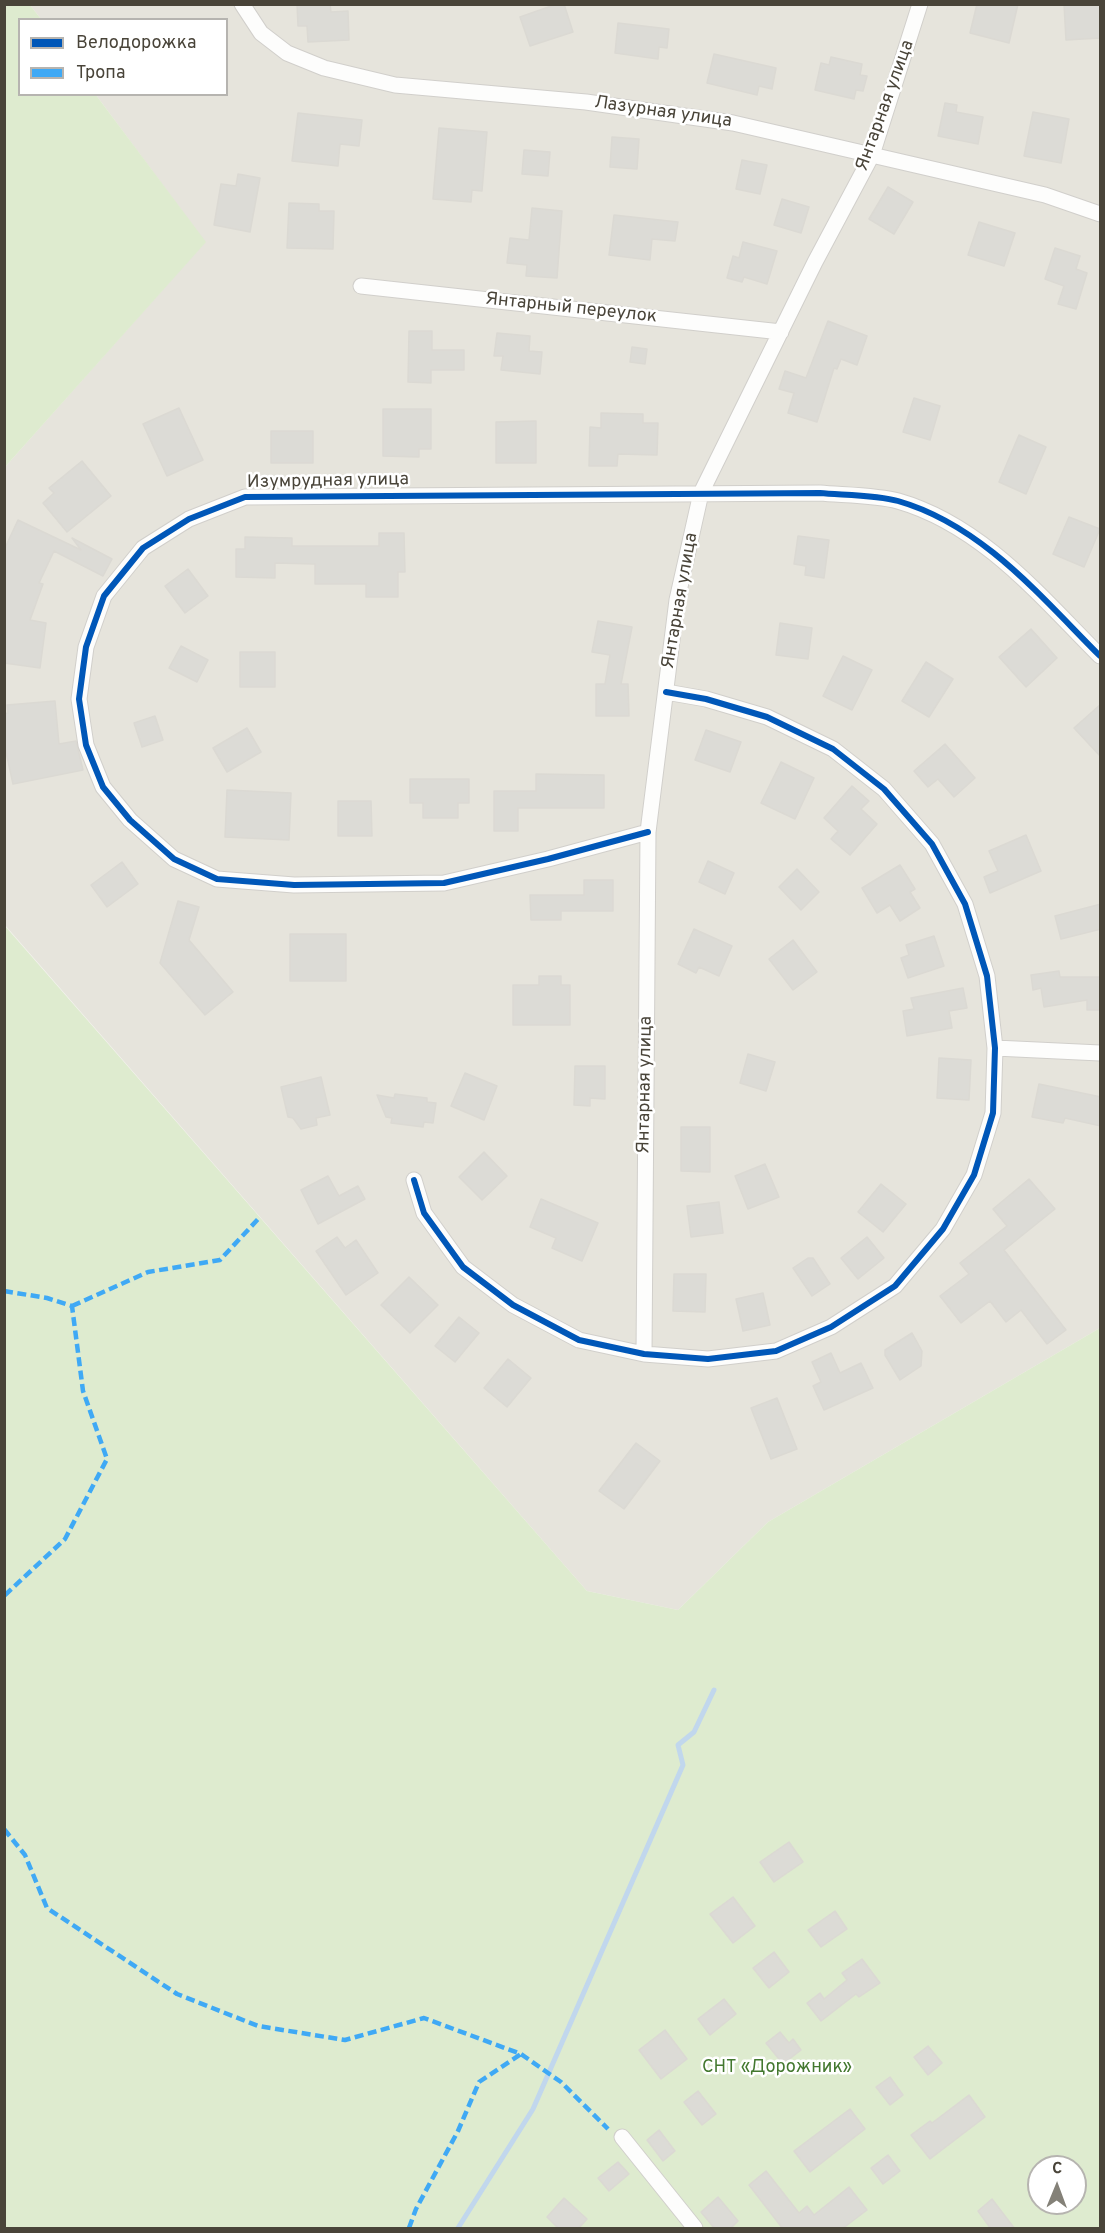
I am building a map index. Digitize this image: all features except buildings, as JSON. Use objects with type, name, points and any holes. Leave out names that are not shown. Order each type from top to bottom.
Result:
[{"type":"street","name":"Лазурная улица","points":[[242,4],[261,33],[287,53],[334,71],[395,85],[586,102],[733,123],[1045,195],[1101,214]]},
{"type":"street","name":"Янтарная улица","points":[[644,1354],[648,832],[677,600],[701,493],[872,155],[920,4]]},
{"type":"street","name":"Янтарный переулок","points":[[361,286],[781,332]]},
{"type":"street","name":"Изумрудная улица","points":[[648,832],[548,859],[444,883],[294,885],[217,879],[174,859],[130,820],[103,787],[86,745],[79,699],[86,647],[104,596],[143,548],[189,519],[244,497],[820,493],[897,501],[955,525],[1006,562],[1101,656]]},
{"type":"street","points":[[414,1180],[424,1213],[463,1267],[513,1305],[579,1340],[644,1354],[708,1359],[776,1351],[831,1327],[895,1286],[943,1229],[974,1175],[993,1113],[995,1048],[987,976],[965,904],[932,844],[884,789],[832,749],[767,717],[706,699],[666,692]]},
{"type":"street","points":[[995,1048],[1101,1053]]},
{"type":"street","points":[[621,2137],[694,2229]]},
{"type":"shaded area","points":[[30,5],[1100,5],[1100,1328],[768,1522],[678,1610],[587,1591],[5,925],[5,467],[205,242],[97,96],[228,96],[228,18],[40,18]]},
{"type":"green space","points":[[5,4],[30,5],[40,18],[18,18],[18,96],[97,96],[206,242],[5,467]]},
{"type":"green space","name":"СНТ «Дорожник»","points":[[4,925],[587,1591],[678,1610],[768,1522],[1100,1328],[1100,2228],[5,2228]]},
{"type":"waterway","points":[[458,2228],[533,2109],[683,1765],[678,1745],[694,1732],[714,1690]]},
{"type":"marked path","points":[[72,1306],[148,1272],[220,1260],[260,1217]]},
{"type":"marked path","points":[[4,1291],[47,1298],[72,1306],[83,1391],[107,1459],[65,1539],[4,1596]]},
{"type":"marked path","points":[[4,1829],[25,1855],[47,1908],[177,1994],[258,2026],[345,2040],[424,2018],[521,2054],[561,2082],[608,2129]]},
{"type":"marked path","points":[[409,2228],[416,2209],[458,2131],[479,2082],[521,2054]]},
{"type":"cycle path","points":[[648,832],[548,859],[444,883],[294,885],[217,879],[174,859],[130,820],[103,787],[86,745],[79,699],[86,647],[104,596],[143,548],[189,519],[245,497],[820,493],[870,496],[898,501],[928,512],[957,527],[983,545],[1032,587],[1100,656]]},
{"type":"cycle path","points":[[414,1180],[424,1213],[463,1267],[513,1305],[579,1340],[644,1354],[708,1359],[776,1351],[831,1327],[895,1286],[943,1229],[974,1175],[993,1113],[995,1048],[987,976],[965,904],[932,844],[884,789],[833,749],[767,717],[706,699],[666,692]]}]
